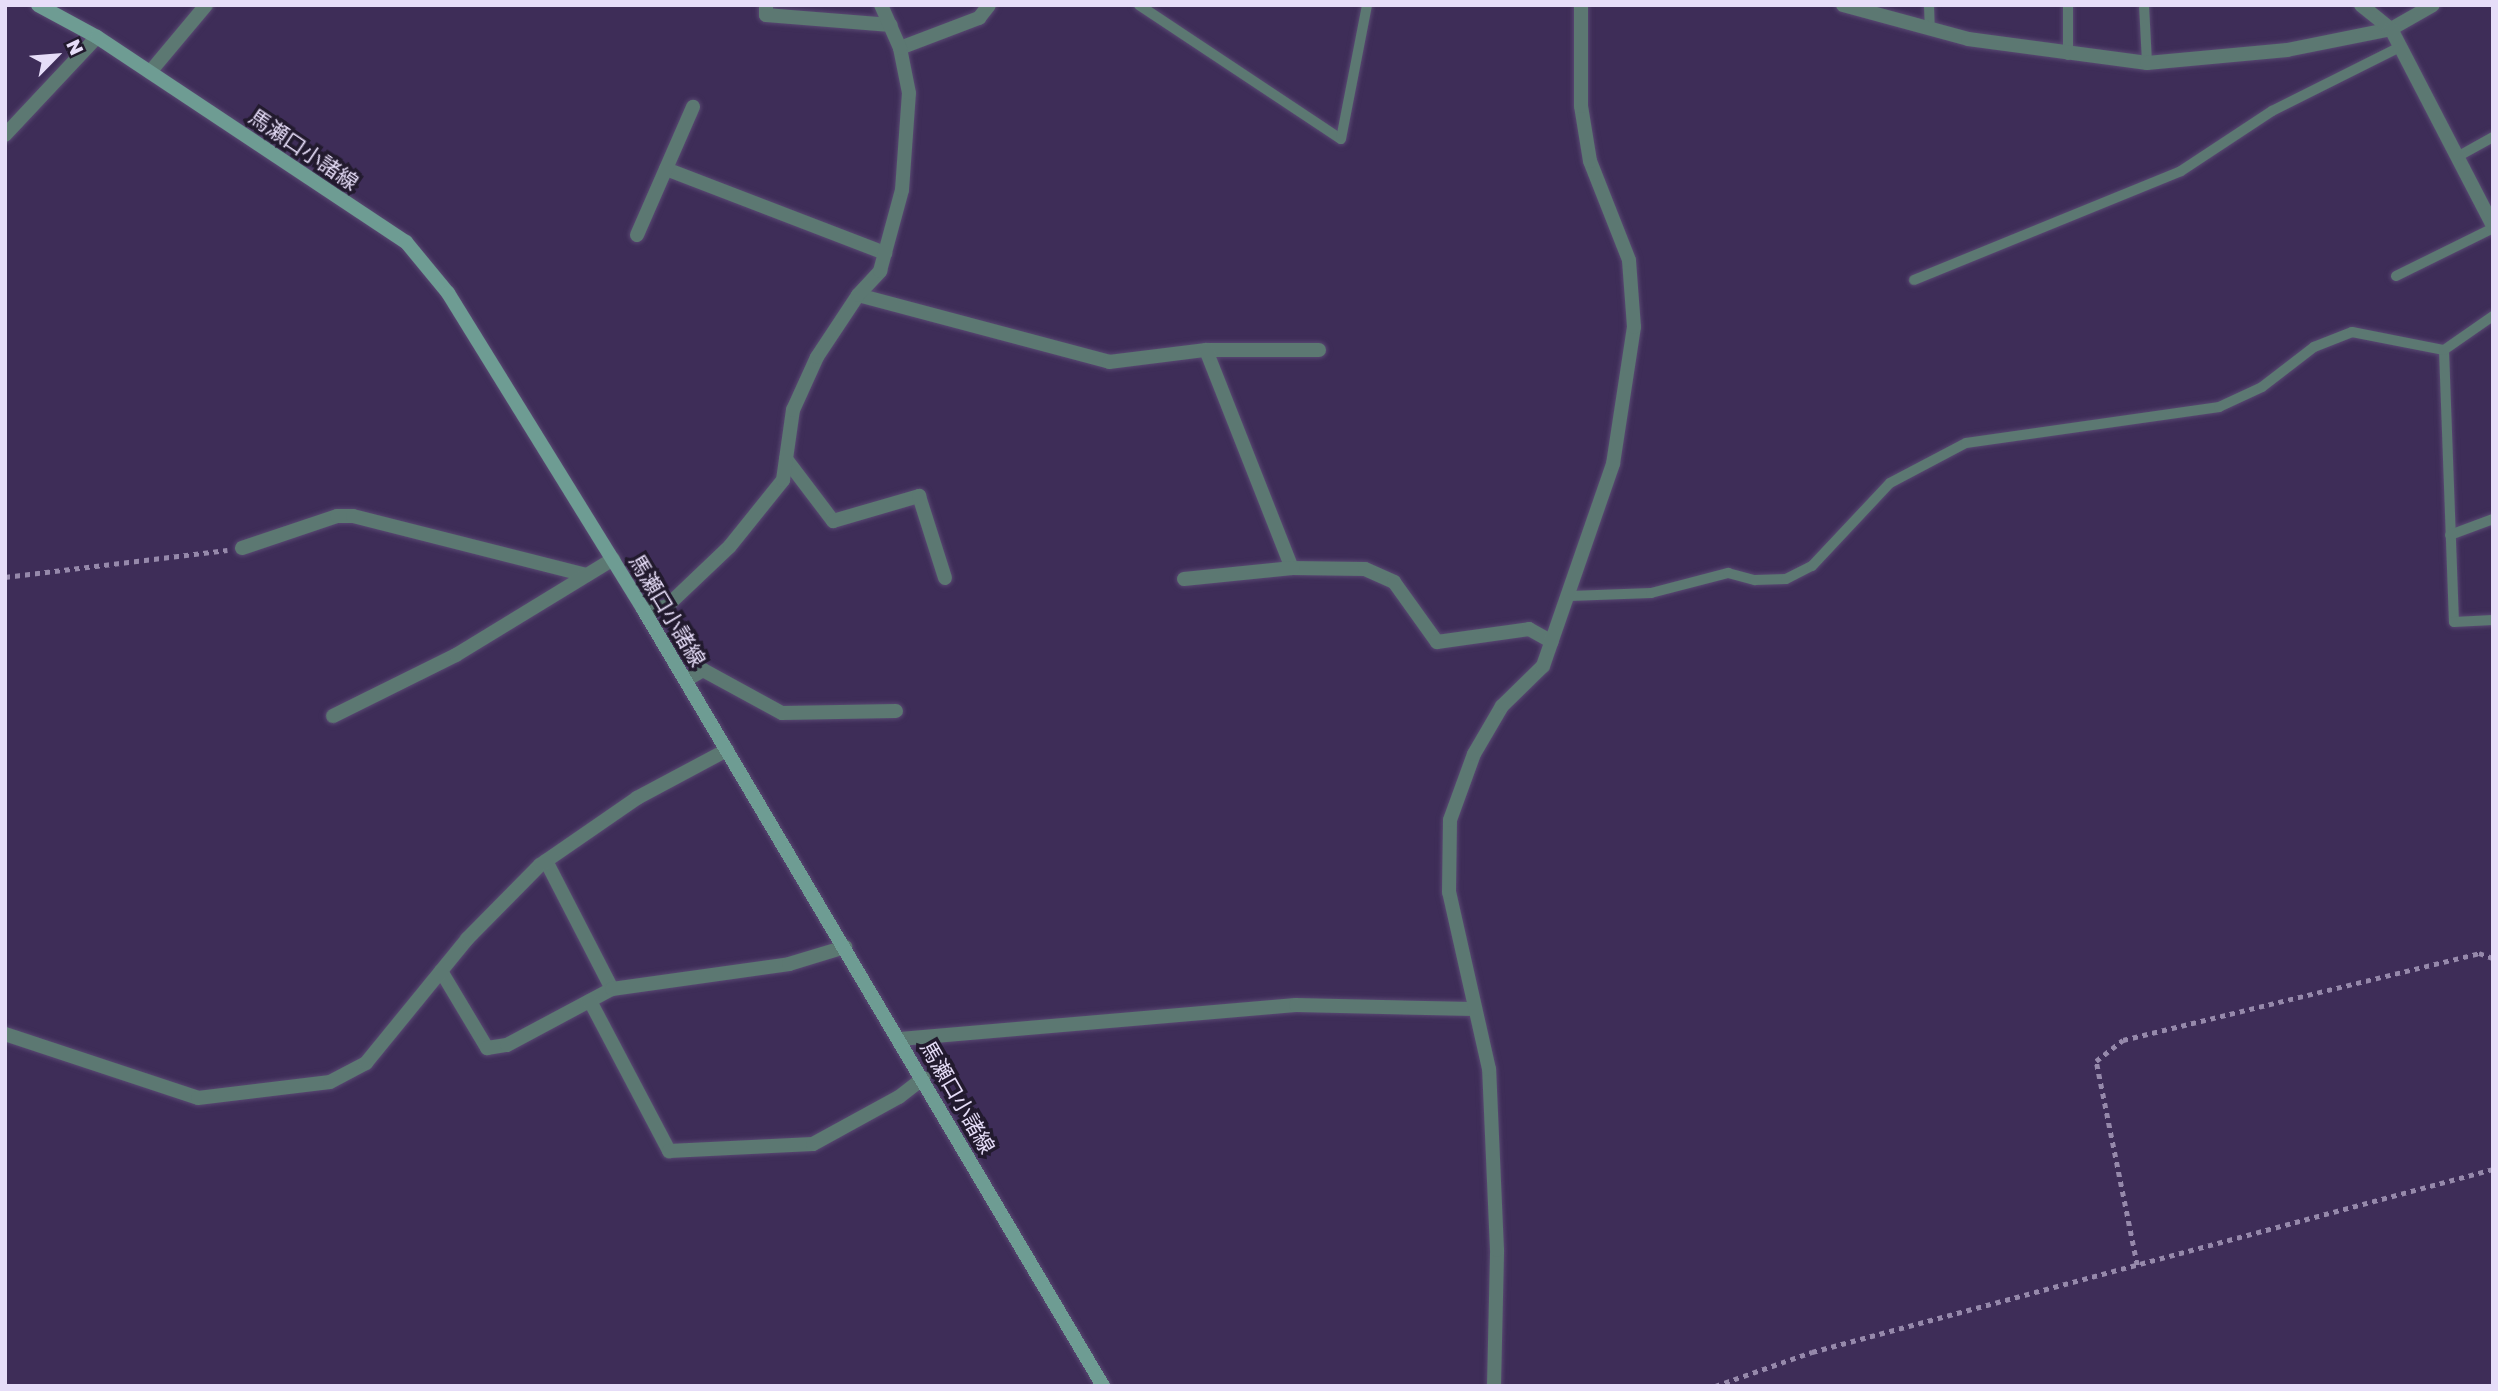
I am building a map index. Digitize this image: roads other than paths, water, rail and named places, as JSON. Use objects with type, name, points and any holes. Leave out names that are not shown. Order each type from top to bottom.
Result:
[{"type":"main road","name":"馬瀬口小諸線","points":[[37,5],[97,37],[406,242],[448,293],[686,680],[923,1077],[1103,1386]]},
{"type":"street","points":[[150,72],[206,5]]},
{"type":"street","points":[[765,5],[766,15],[891,25]]},
{"type":"street","points":[[643,609],[666,607],[730,546],[783,480],[793,410],[807,378],[858,295],[880,271],[902,190],[909,93],[900,48],[881,5]]},
{"type":"street","points":[[900,48],[979,18],[989,5]]},
{"type":"street","points":[[1494,1386],[1495,1142],[1489,1069],[1473,1009],[1449,892],[1450,820],[1474,754],[1502,706],[1544,666],[1613,464],[1634,327],[1629,260],[1590,161],[1581,106],[1581,5]]},
{"type":"street","points":[[2361,5],[2390,29],[2493,227]]},
{"type":"street","points":[[1845,6],[1930,29],[2068,55],[2147,63],[2287,50],[2390,29],[2434,5]]},
{"type":"street","points":[[5,135],[97,37]]},
{"type":"street","points":[[637,235],[693,107]]},
{"type":"street","points":[[666,169],[885,253]]},
{"type":"street","points":[[858,295],[1109,362],[1206,350],[1319,350]]},
{"type":"street","points":[[1206,350],[1292,568]]},
{"type":"street","points":[[786,459],[833,522],[919,496],[945,578]]},
{"type":"street","points":[[242,548],[337,516],[353,516],[586,575]]},
{"type":"street","points":[[334,716],[456,655],[613,559]]},
{"type":"street","points":[[1184,579],[1292,568],[1366,569],[1394,582],[1437,642],[1529,629],[1552,642]]},
{"type":"street","points":[[686,680],[703,670],[782,713],[896,711]]},
{"type":"street","points":[[5,1034],[198,1098],[330,1082],[366,1063],[440,971],[546,861],[637,799],[727,750]]},
{"type":"street","points":[[546,861],[612,989]]},
{"type":"street","points":[[440,971],[487,1048],[507,1045],[612,989],[789,964],[845,947]]},
{"type":"street","points":[[590,1001],[669,1151],[813,1144],[899,1097],[923,1077]]},
{"type":"street","points":[[900,1039],[1296,1005],[1473,1009]]},
{"type":"lane","points":[[1139,5],[1341,139],[1367,5]]},
{"type":"lane","points":[[1929,5],[1930,29]]},
{"type":"lane","points":[[2068,5],[2068,55]]},
{"type":"lane","points":[[2144,5],[2147,63]]},
{"type":"lane","points":[[1914,280],[2181,171],[2272,111],[2400,47]]},
{"type":"lane","points":[[2456,157],[2493,136]]},
{"type":"lane","points":[[2396,276],[2493,227]]},
{"type":"lane","points":[[1570,596],[1651,593],[1728,572],[1755,580],[1786,579],[1812,566],[1889,483],[1966,443],[2219,407],[2262,387],[2314,347],[2352,332],[2444,350],[2493,316]]},
{"type":"lane","points":[[2444,350],[2454,622],[2493,620]]},
{"type":"lane","points":[[2450,535],[2493,519]]}]
